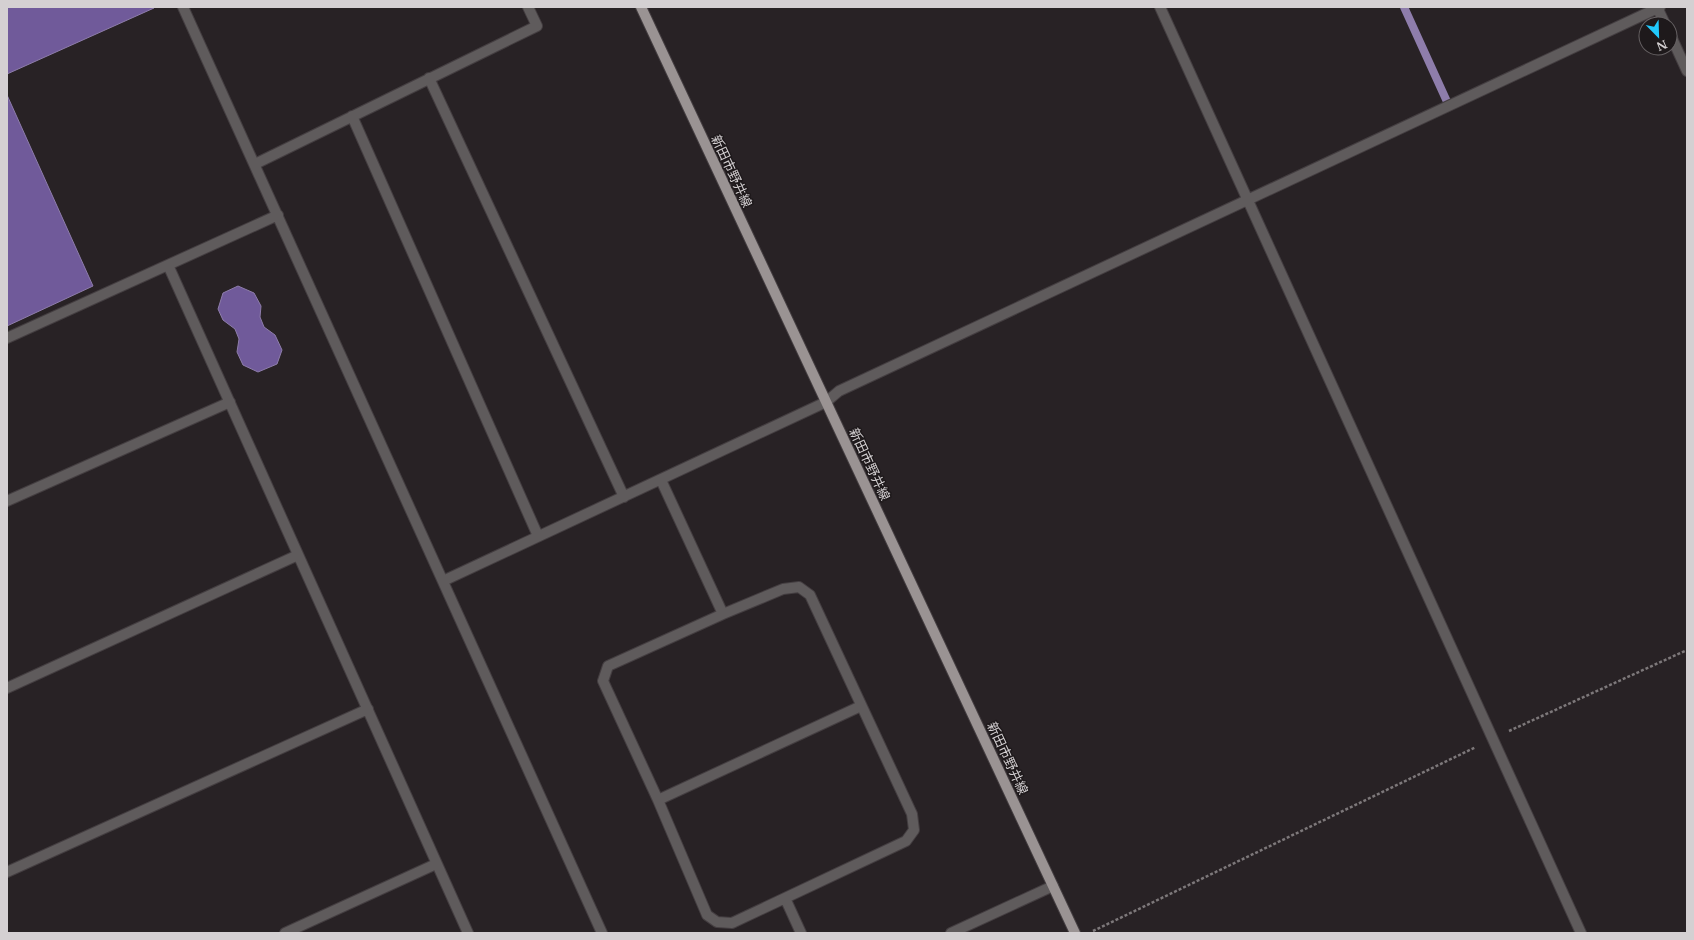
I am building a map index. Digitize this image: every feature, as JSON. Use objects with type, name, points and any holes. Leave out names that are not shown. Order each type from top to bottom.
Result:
[{"type":"main road","name":"新田市野井線","points":[[641,7],[1075,933]]},
{"type":"street","points":[[183,7],[602,933]]},
{"type":"street","points":[[255,164],[537,26],[528,7]]},
{"type":"street","points":[[1160,7],[1581,933]]},
{"type":"street","points":[[443,581],[826,402],[839,391],[1658,7]]},
{"type":"street","points":[[1678,51],[1687,71]]},
{"type":"street","points":[[429,78],[624,497]]},
{"type":"street","points":[[352,116],[538,536]]},
{"type":"street","points":[[7,338],[278,215]]},
{"type":"street","points":[[168,265],[468,933]]},
{"type":"street","points":[[7,502],[230,402]]},
{"type":"street","points":[[661,480],[723,614]]},
{"type":"street","points":[[7,688],[298,555]]},
{"type":"street","points":[[799,587],[810,595],[861,706],[912,814],[914,830],[906,841],[732,923],[717,922],[707,915],[658,800],[603,682],[608,666],[723,614],[783,589],[799,587]]},
{"type":"street","points":[[658,800],[861,706]]},
{"type":"street","points":[[7,872],[368,709]]},
{"type":"street","points":[[285,933],[436,864]]},
{"type":"street","points":[[951,933],[1053,886]]},
{"type":"street","points":[[785,898],[801,933]]},
{"type":"path","points":[[1090,933],[1493,738],[1687,650]]},
{"type":"shaded area","points":[[7,7],[154,7],[154,8],[7,74]]},
{"type":"shaded area","points":[[7,95],[93,286],[7,326]]},
{"type":"shaded area","points":[[238,286],[254,293],[261,306],[260,317],[264,327],[275,335],[282,350],[277,364],[258,372],[243,365],[237,352],[239,339],[235,329],[223,320],[218,309],[223,293]]},
{"type":"waterway","points":[[1404,7],[1449,106]]}]
